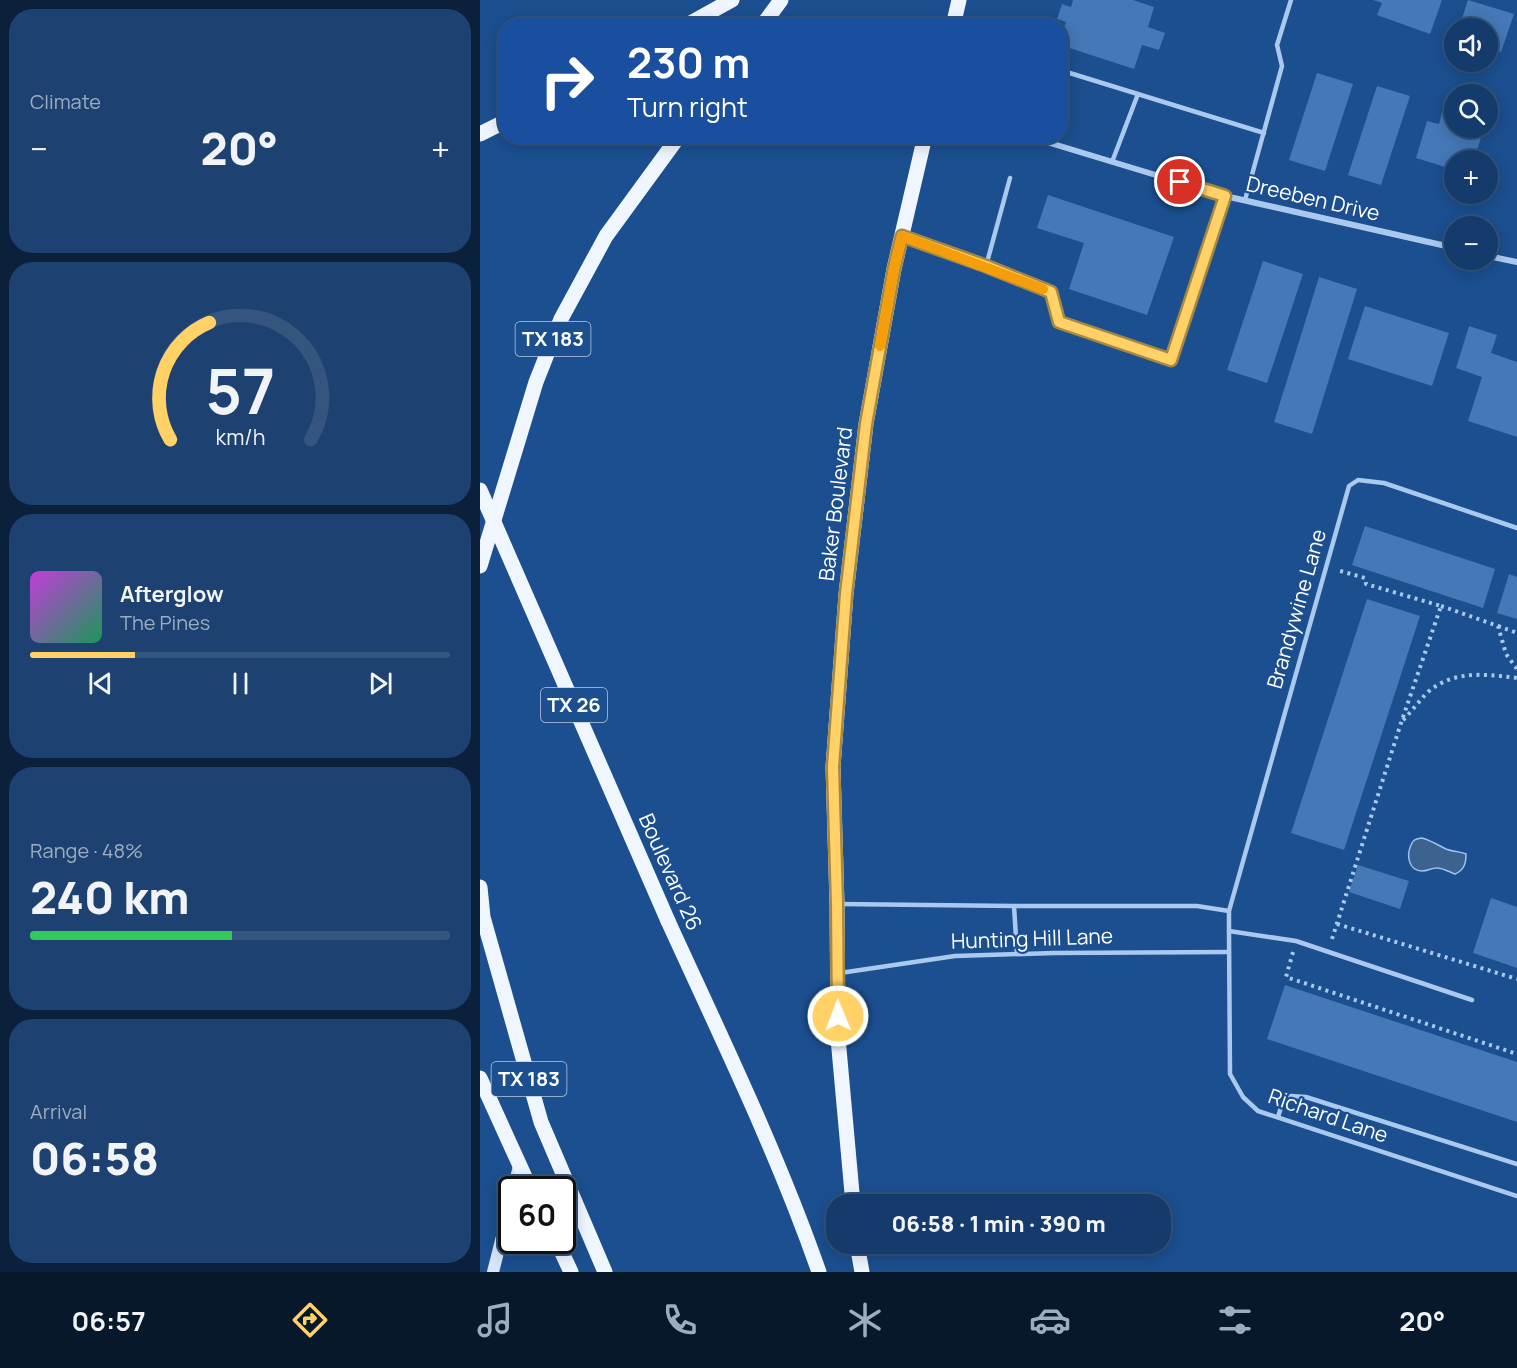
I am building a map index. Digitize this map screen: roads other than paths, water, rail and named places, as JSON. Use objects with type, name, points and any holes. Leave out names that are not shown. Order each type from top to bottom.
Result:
[{"type":"main road","points":[[699,18],[732,0]]},
{"type":"main road","points":[[768,18],[781,0]]},
{"type":"main road","points":[[955,18],[959,0]]},
{"type":"main road","points":[[480,134],[498,125]]},
{"type":"main road","name":"TX 183","points":[[480,566],[536,382],[561,319],[606,236],[673,144]]},
{"type":"main road","name":"Baker Boulevard","points":[[852,1194],[838,1038],[833,767],[846,594],[866,424],[894,269],[923,144]]},
{"type":"main road","name":"Boulevard 26","points":[[480,490],[668,921],[758,1118],[803,1226],[819,1272]]},
{"type":"main road","name":"TX 183","points":[[480,887],[483,917],[541,1122],[605,1272]]},
{"type":"main road","points":[[480,1078],[524,1176]]},
{"type":"main road","points":[[516,1176],[519,1166]]},
{"type":"main road","points":[[492,1272],[498,1250]]},
{"type":"main road","points":[[563,1254],[571,1272]]},
{"type":"main road","points":[[859,1254],[862,1272]]},
{"type":"street","name":"Dreeben Drive","points":[[1053,144],[1225,196],[1444,245]]},
{"type":"street","points":[[1498,258],[1517,262]]},
{"type":"lane","points":[[1245,200],[1282,66],[1277,45],[1291,0]]},
{"type":"lane","points":[[1068,72],[1264,133]]},
{"type":"lane","points":[[1112,162],[1138,94]]},
{"type":"lane","points":[[986,266],[1010,178]]},
{"type":"lane","points":[[902,236],[1051,292],[1059,322],[1171,360],[1225,196]]},
{"type":"lane","name":"Brandywine Lane","points":[[1229,911],[1349,486],[1358,480],[1384,483],[1517,528]]},
{"type":"lane","name":"Hunting Hill Lane","points":[[837,904],[1197,906],[1229,911]]},
{"type":"lane","points":[[1014,906],[1017,954]]},
{"type":"lane","name":"Richard Lane","points":[[1229,911],[1230,1074],[1243,1097],[1258,1111],[1517,1196]]},
{"type":"lane","points":[[1229,931],[1296,941],[1472,1000]]},
{"type":"lane","name":"Hunting Hill Lane","points":[[837,974],[955,956],[1229,952]]},
{"type":"lane","points":[[1278,1117],[1282,1104],[1291,1096],[1306,1097],[1517,1164]]},
{"type":"water","points":[[1422,838],[1449,850],[1466,854],[1462,869],[1455,874],[1439,868],[1422,871],[1411,866],[1409,858],[1412,843]]}]
